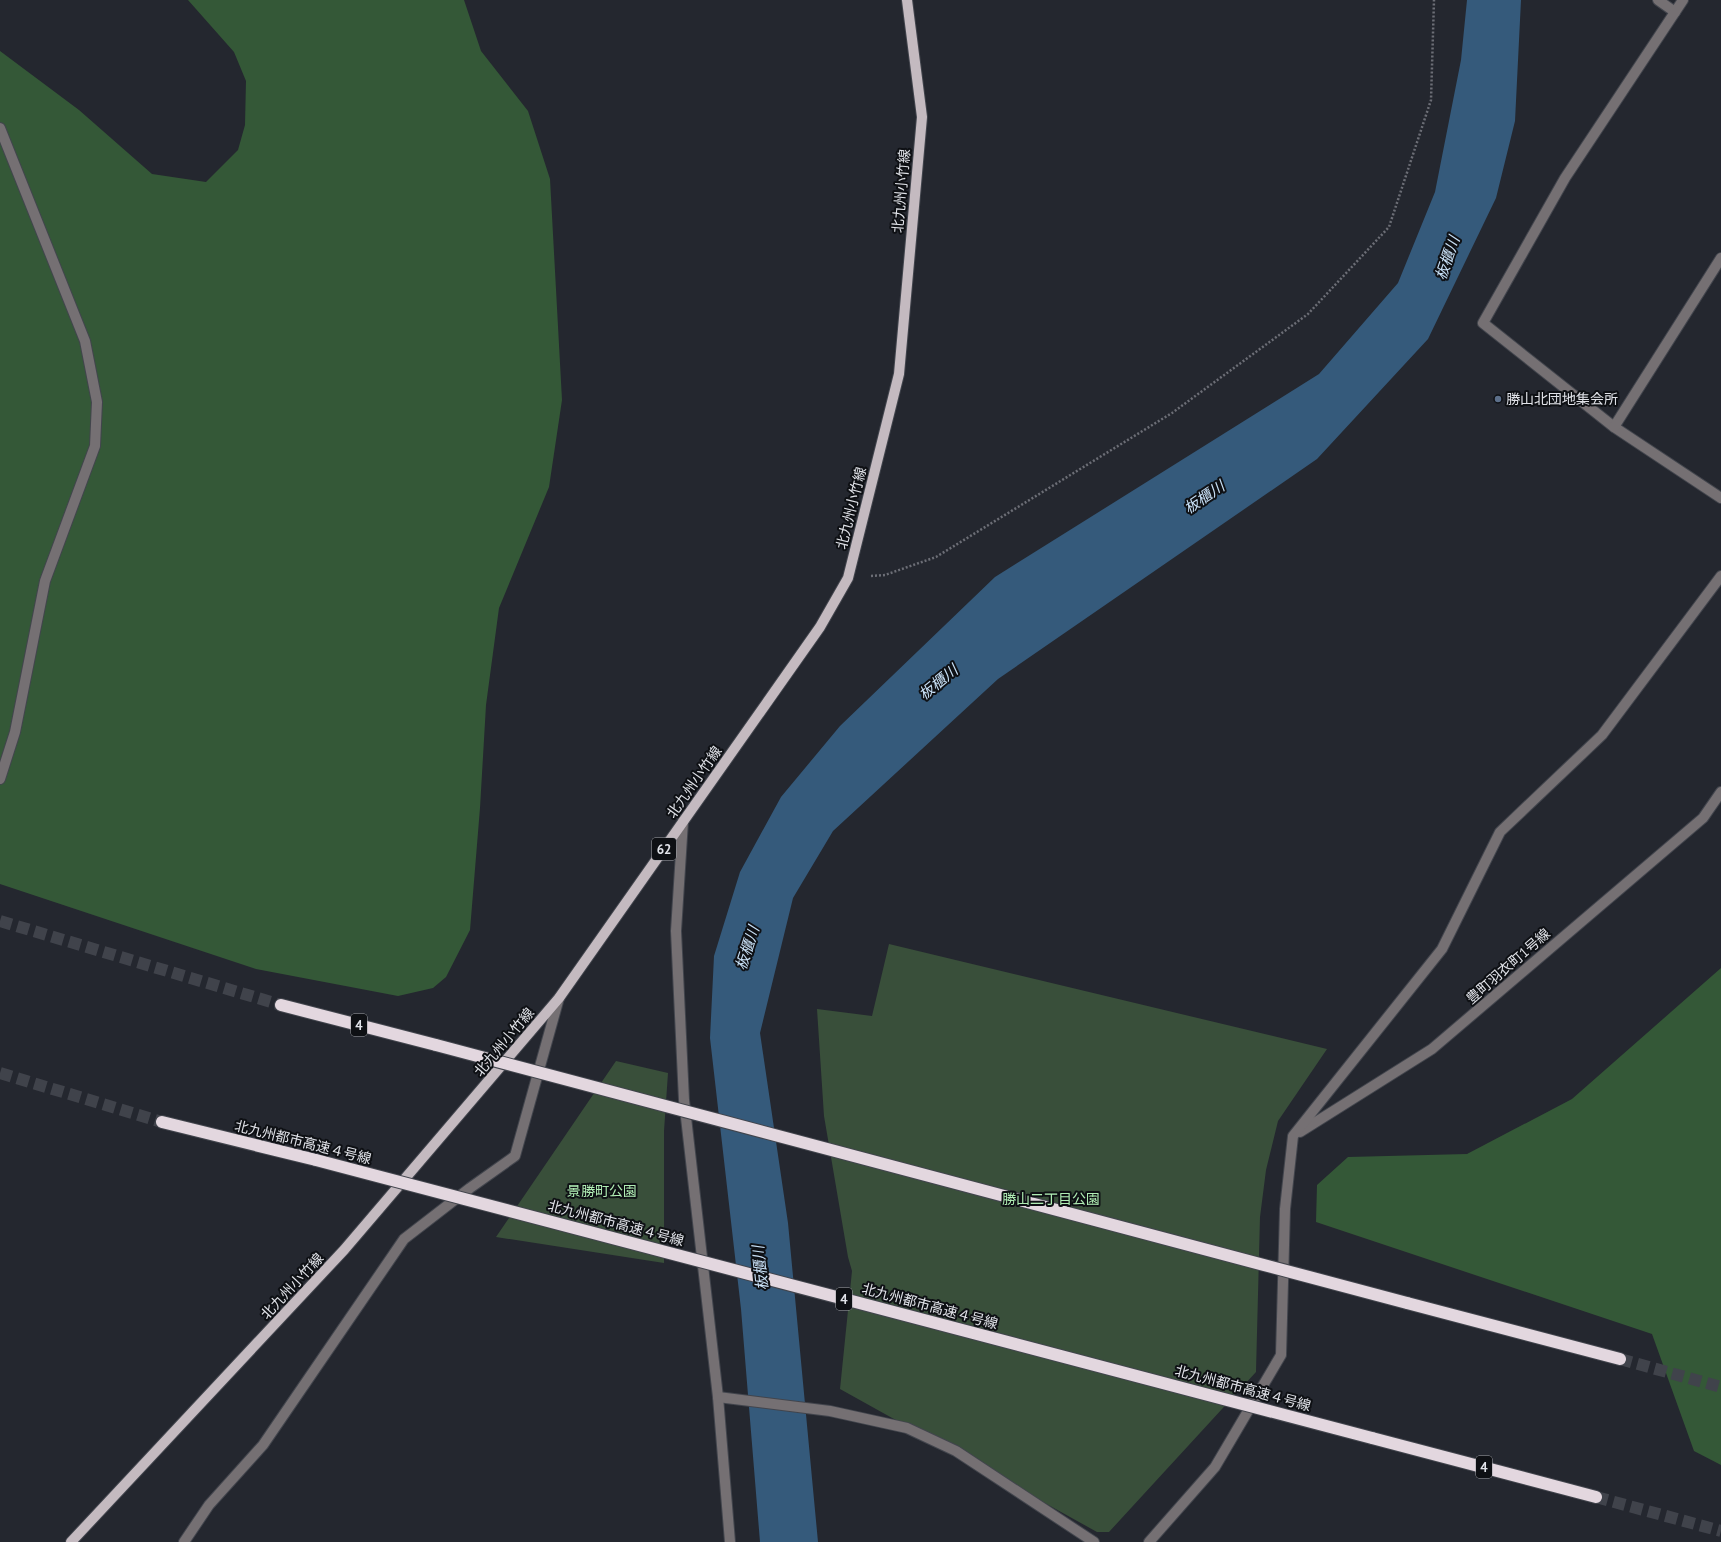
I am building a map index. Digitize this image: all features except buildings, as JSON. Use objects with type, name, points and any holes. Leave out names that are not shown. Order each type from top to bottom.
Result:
[{"type":"highway","name":"4","points":[[281,1005],[1620,1359]]},
{"type":"highway","name":"北九州都市高速４号線","points":[[162,1122],[316,1160],[1596,1497]]},
{"type":"main road","name":"北九州小竹線","points":[[71,1542],[344,1250],[559,998],[820,627],[848,578],[899,374],[922,117],[908,0]]},
{"type":"street","points":[[1658,0],[1675,12]]},
{"type":"street","points":[[1683,0],[1566,178],[1482,324],[1614,426],[1721,498]]},
{"type":"street","points":[[0,128],[85,341],[97,402],[95,446],[45,581],[15,732],[0,779]]},
{"type":"street","points":[[1614,426],[1721,258]]},
{"type":"street","points":[[1149,1542],[1215,1467],[1281,1355],[1285,1208],[1293,1136],[1442,949],[1500,832],[1602,735],[1721,576]]},
{"type":"street","name":"豊町羽衣町1号線","points":[[1293,1136],[1432,1050],[1703,818],[1721,792]]},
{"type":"street","points":[[683,821],[676,931],[684,1100],[718,1397],[730,1542]]},
{"type":"street","points":[[184,1542],[209,1505],[263,1446],[404,1239],[470,1188],[515,1156],[559,998]]},
{"type":"street","points":[[718,1397],[830,1411],[907,1428],[956,1451],[1094,1542]]},
{"type":"path","points":[[848,578],[885,575],[936,557],[1172,413],[1308,314],[1389,227],[1431,100],[1434,0]]},
{"type":"green space","points":[[188,0],[464,0],[481,51],[528,111],[550,179],[562,400],[549,487],[499,608],[486,705],[480,808],[470,930],[446,977],[433,988],[398,996],[256,969],[0,884],[0,51],[79,110],[152,174],[206,182],[238,150],[245,125],[246,81],[234,52]]},
{"type":"green space","name":"勝山二丁目公園","points":[[889,944],[1327,1049],[1278,1121],[1266,1170],[1260,1217],[1256,1372],[1109,1532],[1097,1532],[840,1389],[852,1271],[848,1257],[824,1116],[817,1009],[872,1016]]},
{"type":"green space","points":[[1721,968],[1721,1465],[1694,1451],[1652,1334],[1316,1222],[1317,1185],[1348,1157],[1467,1154],[1572,1099]]},
{"type":"green space","name":"景勝町公園","points":[[616,1061],[668,1073],[664,1131],[664,1263],[496,1237]]},
{"type":"water","name":"板櫃川","points":[[1467,0],[1521,0],[1515,121],[1496,198],[1428,339],[1317,459],[998,679],[833,831],[793,898],[760,1033],[788,1223],[818,1542],[760,1542],[741,1309],[710,1038],[714,956],[740,872],[781,797],[840,726],[995,577],[1319,374],[1398,283],[1435,192],[1461,60]]},
{"type":"tunnel","points":[[0,921],[281,1005]]},
{"type":"tunnel","points":[[0,1073],[162,1122]]},
{"type":"tunnel","points":[[1620,1359],[1721,1387]]},
{"type":"tunnel","points":[[1596,1497],[1721,1531]]},
{"type":"place","name":"勝山北団地集会所","points":[[1498,399]]}]
